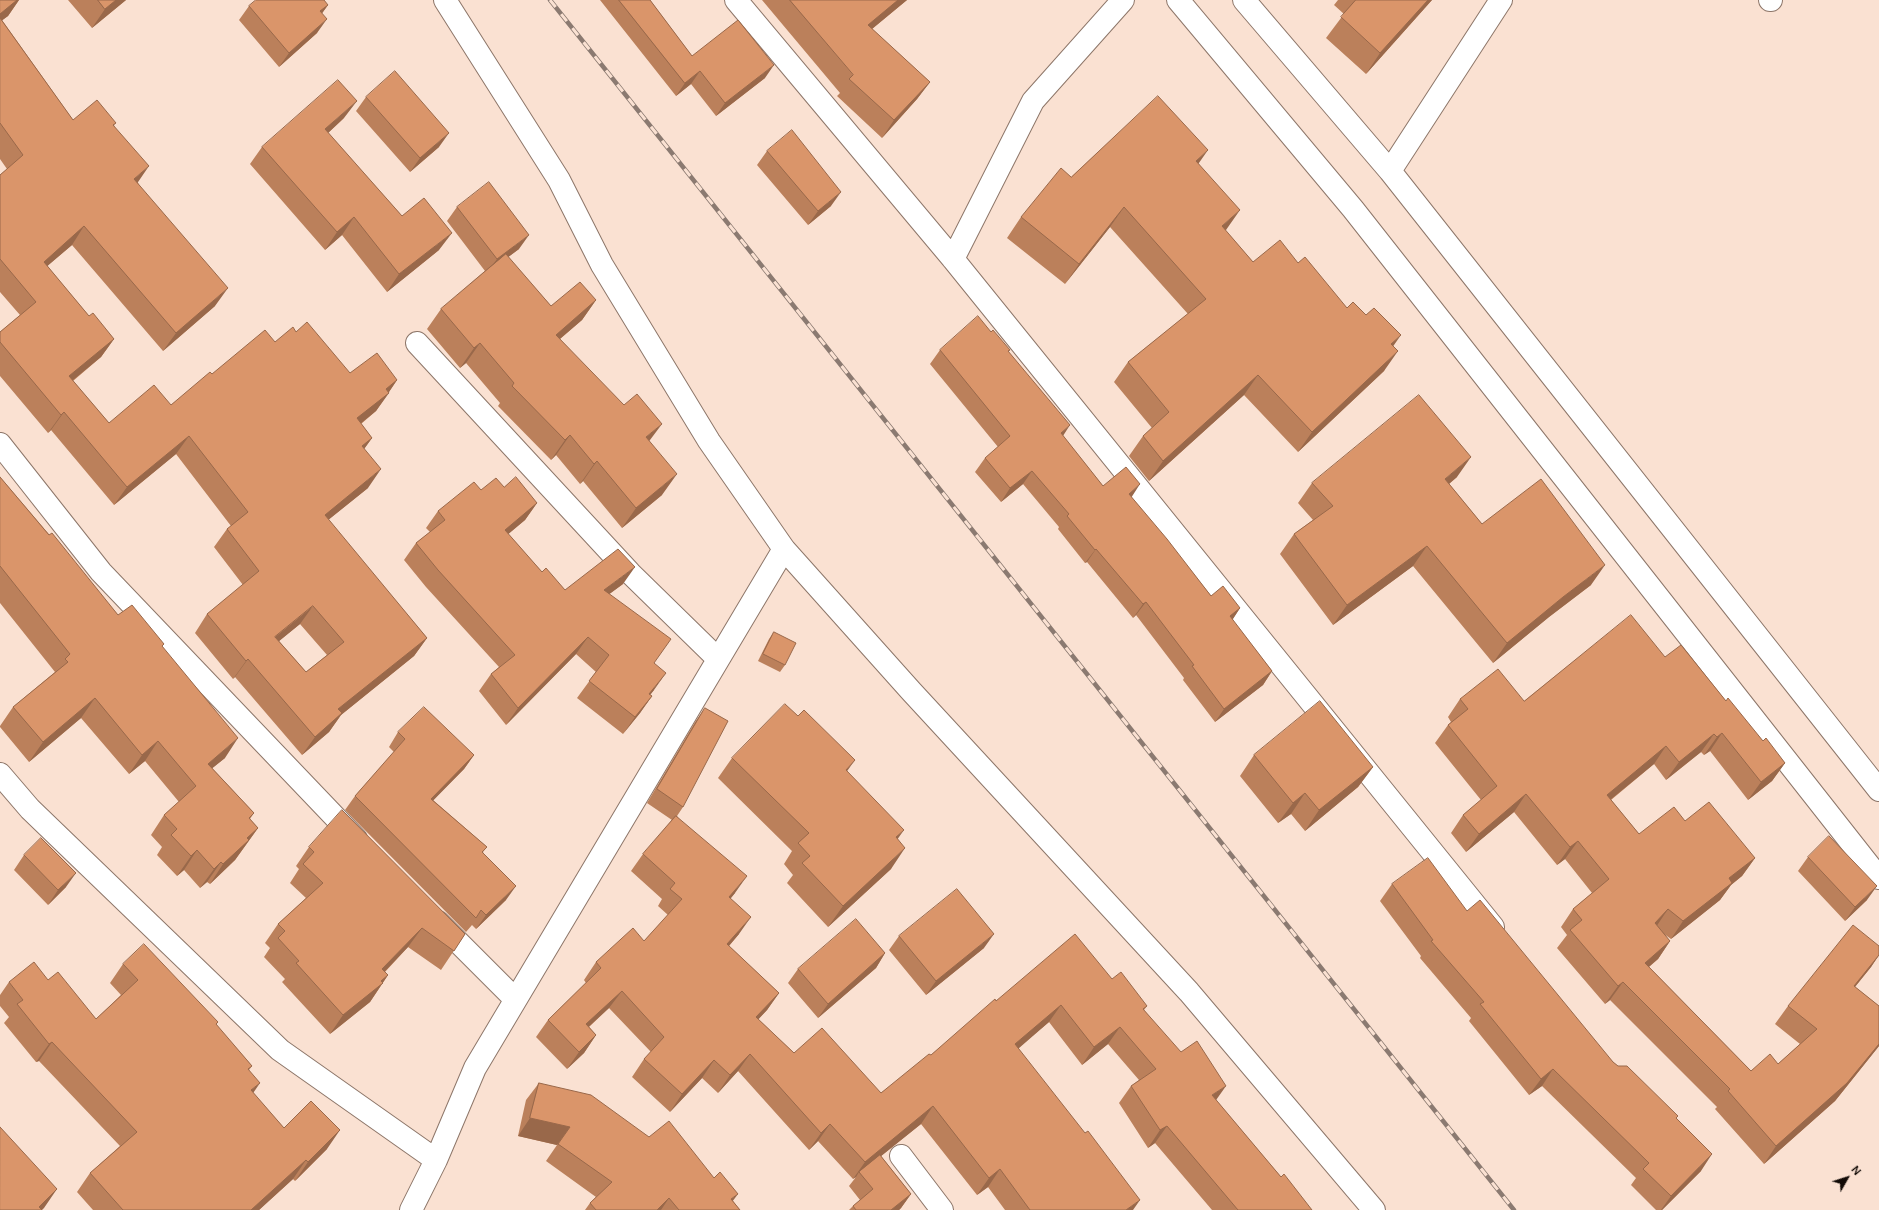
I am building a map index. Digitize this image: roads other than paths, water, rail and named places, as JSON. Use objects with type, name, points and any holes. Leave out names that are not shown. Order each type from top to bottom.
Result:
[{"type":"street","points":[[445,0],[559,180],[602,265],[709,441],[784,549],[911,691],[1189,992],[1374,1210]]},
{"type":"street","points":[[736,0],[953,260],[1507,944]]},
{"type":"street","points":[[953,260],[1033,101],[1123,0]]},
{"type":"street","points":[[1178,0],[1353,209],[1879,878]]},
{"type":"street","points":[[1244,0],[1390,171],[1879,790]]},
{"type":"street","points":[[1390,171],[1501,0]]},
{"type":"street","points":[[417,343],[630,573],[718,659]]},
{"type":"street","points":[[0,444],[101,572],[372,855]]},
{"type":"street","points":[[411,1210],[436,1160],[475,1068],[784,549]]},
{"type":"street","points":[[0,774],[30,809],[280,1050],[436,1160]]},
{"type":"street","points":[[427,910],[515,999]]},
{"type":"street","points":[[901,1156],[942,1210]]},
{"type":"railway","points":[[550,0],[1514,1210]]}]
